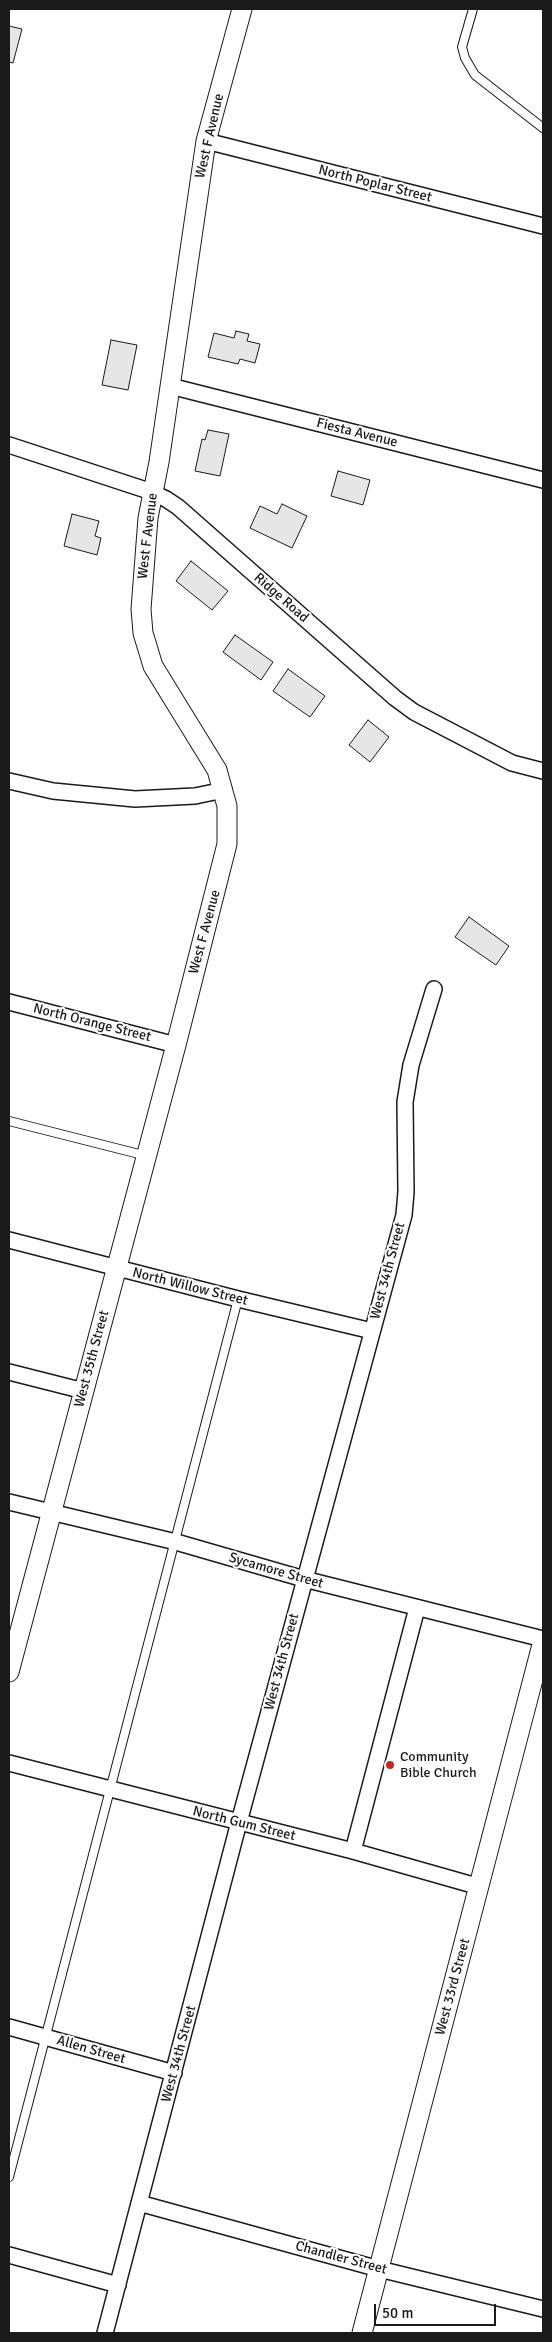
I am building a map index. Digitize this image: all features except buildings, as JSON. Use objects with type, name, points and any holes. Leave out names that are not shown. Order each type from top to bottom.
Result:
[{"type":"street","name":"West F Avenue","points":[[176,1045],[227,844],[228,819],[224,790],[217,770],[153,666],[143,633],[141,609],[144,558],[206,141],[242,9]]},
{"type":"street","name":"North Poplar Street","points":[[206,141],[543,226]]},
{"type":"street","name":"Fiesta Avenue","points":[[170,386],[543,480]]},
{"type":"street","name":"Ridge Road","points":[[9,445],[153,494],[178,507],[395,698],[414,712],[512,763],[543,771]]},
{"type":"street","points":[[9,781],[53,791],[135,799],[195,796],[224,790]]},
{"type":"street","name":"West 34th Street","points":[[105,2333],[239,1822],[404,1215],[406,1192],[405,1102],[411,1065],[434,988]]},
{"type":"street","name":"North Orange Street","points":[[9,1002],[176,1045]]},
{"type":"street","name":"West 35th Street","points":[[9,1672],[13,1636],[52,1512],[176,1045]]},
{"type":"street","name":"North Willow Street","points":[[9,1240],[238,1299],[372,1331]]},
{"type":"street","points":[[9,1372],[84,1391]]},
{"type":"street","name":"Sycamore Street","points":[[9,1502],[176,1542],[304,1580],[543,1640]]},
{"type":"street","points":[[353,1851],[417,1608]]},
{"type":"street","name":"West 33rd Street","points":[[362,2333],[543,1640]]},
{"type":"street","name":"North Gum Street","points":[[9,1763],[353,1851],[480,1887]]},
{"type":"street","name":"Allen Street","points":[[9,2027],[174,2073]]},
{"type":"street","name":"Chandler Street","points":[[139,2203],[379,2269],[543,2309]]},
{"type":"street","points":[[9,2256],[118,2285]]},
{"type":"lane","points":[[473,9],[462,47],[465,58],[475,75],[543,128]]},
{"type":"lane","points":[[9,1121],[146,1156]]},
{"type":"lane","points":[[9,2177],[238,1299]]},
{"type":"place","name":"Community Bible Church","points":[[390,1765]]}]
